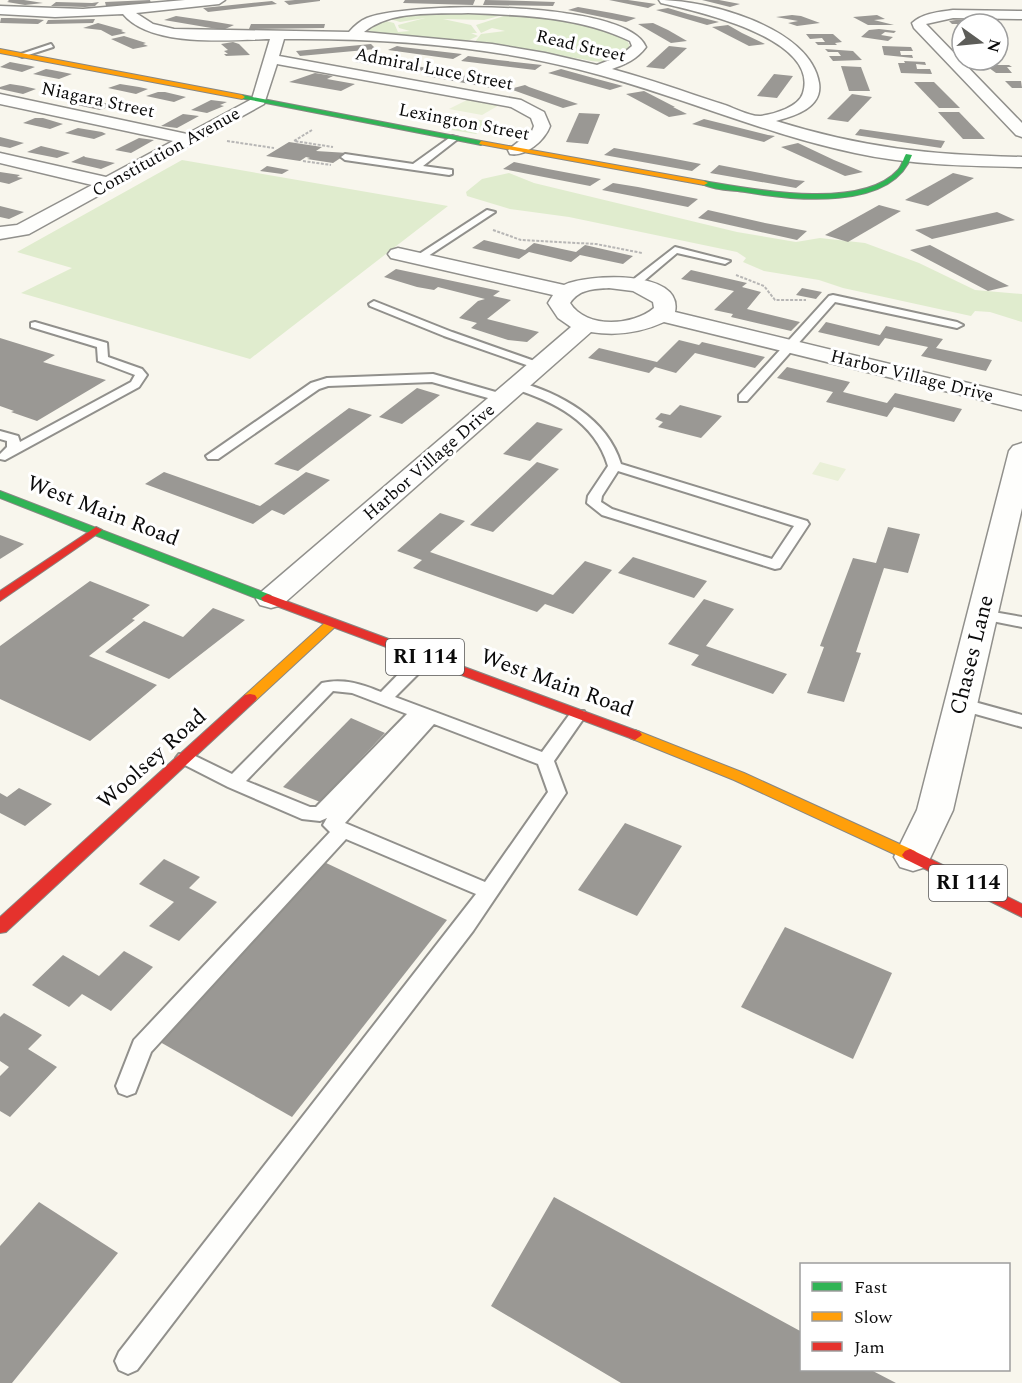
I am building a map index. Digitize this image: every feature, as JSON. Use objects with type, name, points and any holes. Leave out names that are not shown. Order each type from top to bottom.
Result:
[{"type":"main road","name":"Lexington Street","points":[[0,51],[753,193],[800,197],[871,188],[888,181],[900,172],[908,155]]},
{"type":"main road","name":"West Main Road","points":[[0,494],[332,623],[578,715],[640,735],[748,780],[1022,911]]},
{"type":"main road","points":[[0,597],[96,530]]},
{"type":"main road","name":"Woolsey Road","points":[[0,927],[332,623]]},
{"type":"street","points":[[0,10],[50,13],[128,11],[219,0]]},
{"type":"street","points":[[665,0],[724,15],[750,25],[778,39],[796,52],[807,66],[813,80],[812,92],[808,101],[798,109],[760,121]]},
{"type":"street","points":[[352,36],[366,24],[383,17],[413,12],[460,10],[503,11],[561,17],[611,28],[636,39],[639,47],[633,54],[600,69]]},
{"type":"street","name":"Read Street","points":[[128,11],[136,22],[157,30],[174,33],[352,36],[467,45],[600,69],[834,144],[908,155],[1022,162]]},
{"type":"street","points":[[1022,15],[940,16],[925,19],[919,23],[921,28],[1022,132]]},
{"type":"street","name":"Constitution Avenue","points":[[6,233],[22,230],[259,101],[278,35]]},
{"type":"street","name":"Admiral Luce Street","points":[[271,59],[503,100],[524,107],[538,115],[542,129],[535,137],[516,150]]},
{"type":"street","name":"Niagara Street","points":[[0,99],[190,138]]},
{"type":"street","points":[[0,158],[108,183]]},
{"type":"street","points":[[408,256],[566,292],[596,282],[634,284],[653,291],[664,300],[665,310],[661,315],[646,323],[624,327],[586,324],[566,315],[561,309],[559,303],[566,292]]},
{"type":"street","name":"Harbor Village Drive","points":[[661,315],[1022,403]]},
{"type":"street","name":"Harbor Village Drive","points":[[271,599],[586,324]]},
{"type":"street","name":"Chases Lane","points":[[913,857],[935,810],[1022,451]]},
{"type":"lane","points":[[22,55],[51,46]]},
{"type":"lane","points":[[415,167],[455,138]]},
{"type":"lane","points":[[345,157],[449,172]]},
{"type":"lane","points":[[408,256],[470,225],[490,212]]},
{"type":"lane","points":[[634,284],[675,250],[725,261]]},
{"type":"lane","points":[[743,398],[833,298],[957,325]]},
{"type":"lane","points":[[374,304],[448,334],[539,366]]},
{"type":"lane","points":[[4,457],[135,384],[141,375],[138,371],[102,359],[103,345],[35,325]]},
{"type":"lane","points":[[213,456],[315,386],[327,382],[433,378],[509,392],[543,393],[581,417],[606,443],[615,466]]},
{"type":"lane","points":[[4,457],[14,448],[7,437]]},
{"type":"lane","points":[[615,466],[802,524],[775,565],[607,512],[594,503],[595,496],[615,466]]},
{"type":"lane","points":[[982,615],[1022,622]]},
{"type":"lane","points":[[384,699],[425,657]]},
{"type":"lane","points":[[128,1361],[466,925],[557,793],[545,760],[384,699],[337,684],[328,687],[234,783]]},
{"type":"lane","points":[[960,704],[1022,721]]},
{"type":"lane","points":[[185,758],[234,783],[308,814],[320,814],[329,808],[425,714]]},
{"type":"lane","points":[[425,714],[332,825],[488,891]]},
{"type":"lane","points":[[545,760],[578,715]]},
{"type":"lane","points":[[128,1086],[142,1047],[343,830]]},
{"type":"path","points":[[303,161],[331,165],[354,150],[294,141],[336,116]]},
{"type":"path","points":[[190,138],[274,148]]},
{"type":"path","points":[[470,225],[521,240],[596,244],[666,258]]},
{"type":"path","points":[[725,261],[717,269],[763,285],[775,300],[831,301]]},
{"type":"green space","points":[[438,13],[503,15],[484,20],[443,19],[471,25],[477,33],[471,33],[478,36],[465,42],[368,32],[372,27],[386,21],[394,23],[398,32],[410,31],[399,28],[398,25],[425,18],[400,22],[390,19],[396,17]]},
{"type":"green space","points":[[510,14],[589,25],[618,35],[628,42],[630,47],[618,58],[599,62],[474,43],[481,34],[505,31],[492,28],[481,33],[476,25]]},
{"type":"green space","points":[[469,99],[501,104],[482,115],[449,109]]},
{"type":"green space","points":[[459,117],[494,122],[476,134],[440,128]]},
{"type":"green space","points":[[182,160],[448,206],[250,359],[21,293],[72,268],[17,252]]},
{"type":"green space","points":[[509,173],[534,183],[737,232],[796,242],[820,238],[865,243],[919,263],[975,290],[1022,294],[1022,322],[990,312],[975,311],[971,316],[843,288],[819,280],[764,271],[743,262],[746,258],[737,252],[569,217],[510,209],[467,196],[466,192],[482,179]]},
{"type":"green space","points":[[820,462],[846,469],[838,481],[812,474]]},
{"type":"building","points":[[8,0],[43,3],[25,5],[7,2]]},
{"type":"building","points":[[150,0],[151,3],[116,6],[106,6],[105,2]]},
{"type":"building","points":[[405,0],[475,0],[473,5],[403,3]]},
{"type":"building","points":[[485,0],[555,2],[553,6],[483,5]]},
{"type":"building","points":[[609,0],[628,0],[656,4],[648,8]]},
{"type":"building","points":[[702,0],[719,0],[740,4],[730,7]]},
{"type":"building","points":[[272,1],[277,4],[208,12],[203,8]]},
{"type":"building","points":[[284,1],[320,1],[289,5]]},
{"type":"building","points":[[56,2],[99,2],[95,6],[85,7],[51,6]]},
{"type":"building","points":[[578,7],[636,18],[626,22],[568,10]]},
{"type":"building","points":[[668,8],[719,22],[707,25],[656,10]]},
{"type":"building","points":[[792,15],[820,23],[797,26],[788,23],[798,21],[776,17]]},
{"type":"building","points":[[877,15],[885,19],[874,20],[894,25],[868,25],[853,17]]},
{"type":"building","points":[[176,16],[234,25],[223,30],[164,20]]},
{"type":"building","points":[[1,18],[44,20],[38,24],[0,23]]},
{"type":"building","points":[[95,19],[93,23],[46,24],[48,20]]},
{"type":"building","points":[[98,23],[123,30],[121,31],[126,33],[112,36],[101,30],[83,28]]},
{"type":"building","points":[[653,23],[687,41],[671,43],[638,24]]},
{"type":"building","points":[[251,24],[325,24],[324,28],[249,29]]},
{"type":"building","points":[[728,25],[765,44],[749,46],[712,27]]},
{"type":"building","points":[[869,30],[896,31],[894,33],[885,32],[881,35],[893,37],[888,41],[861,37]]},
{"type":"building","points":[[806,34],[833,34],[842,42],[835,43],[837,45],[818,45],[815,42],[825,42],[822,38],[810,39]]},
{"type":"building","points":[[124,36],[146,43],[143,44],[148,46],[133,49],[111,39]]},
{"type":"building","points":[[233,42],[239,44],[250,55],[226,56],[224,54],[228,54],[224,51],[228,50],[221,44]]},
{"type":"building","points":[[371,44],[376,49],[300,56],[296,51]]},
{"type":"building","points":[[397,46],[462,54],[453,59],[388,50]]},
{"type":"building","points":[[669,46],[687,48],[664,69],[646,67]]},
{"type":"building","points":[[882,46],[911,47],[913,51],[900,51],[901,55],[912,55],[913,58],[884,55]]},
{"type":"building","points":[[825,49],[853,51],[862,60],[833,61],[829,56],[841,56],[838,52],[828,52]]},
{"type":"building","points":[[468,56],[542,65],[535,70],[461,61]]},
{"type":"building","points":[[366,58],[428,68],[417,73],[355,62]]},
{"type":"building","points":[[904,61],[925,62],[926,65],[916,64],[917,69],[930,69],[932,74],[901,73],[898,63],[905,63]]},
{"type":"building","points":[[10,62],[35,67],[22,72],[0,67]]},
{"type":"building","points":[[841,66],[861,67],[870,91],[849,91]]},
{"type":"building","points":[[46,69],[72,74],[59,79],[33,74]]},
{"type":"building","points":[[561,69],[623,86],[610,90],[548,73]]},
{"type":"building","points":[[436,71],[507,84],[497,89],[426,76]]},
{"type":"building","points":[[315,73],[333,76],[327,79],[355,84],[341,91],[289,82]]},
{"type":"building","points":[[774,74],[793,76],[777,98],[757,96]]},
{"type":"building","points":[[1005,81],[1021,81],[1022,88],[1012,88]]},
{"type":"building","points":[[914,82],[934,82],[960,108],[939,108]]},
{"type":"building","points":[[10,84],[36,89],[23,94],[0,89]]},
{"type":"building","points":[[120,84],[148,89],[136,94],[108,88]]},
{"type":"building","points":[[525,85],[578,104],[563,108],[510,89]]},
{"type":"building","points":[[644,91],[687,114],[669,117],[626,94]]},
{"type":"building","points":[[158,92],[186,97],[174,102],[146,96]]},
{"type":"building","points":[[852,94],[872,97],[848,122],[827,119]]},
{"type":"building","points":[[86,99],[114,105],[100,110],[72,104]]},
{"type":"building","points":[[211,100],[227,102],[220,105],[224,106],[207,113],[191,110]]},
{"type":"building","points":[[938,112],[959,112],[985,139],[963,139]]},
{"type":"building","points":[[579,113],[600,114],[588,144],[566,142]]},
{"type":"building","points":[[183,114],[199,116],[177,128],[161,126]]},
{"type":"building","points":[[35,118],[63,124],[50,129],[23,123]]},
{"type":"building","points":[[704,119],[775,136],[764,142],[692,124]]},
{"type":"building","points":[[78,128],[106,134],[94,139],[65,133]]},
{"type":"building","points":[[860,129],[945,141],[941,148],[855,135]]},
{"type":"building","points":[[0,137],[24,143],[10,148],[0,146]]},
{"type":"building","points":[[139,138],[154,140],[131,153],[115,150]]},
{"type":"building","points":[[289,142],[322,147],[316,151],[348,153],[333,163],[306,157],[300,161],[266,156]]},
{"type":"building","points":[[798,143],[863,172],[845,176],[781,147]]},
{"type":"building","points":[[41,146],[70,153],[57,158],[27,152]]},
{"type":"building","points":[[614,148],[701,164],[692,171],[604,155]]},
{"type":"building","points":[[84,156],[115,163],[101,169],[71,162]]},
{"type":"building","points":[[514,162],[601,179],[590,186],[503,169]]},
{"type":"building","points":[[719,165],[805,181],[796,188],[710,173]]},
{"type":"building","points":[[267,166],[289,170],[282,174],[260,171]]},
{"type":"building","points":[[0,172],[20,175],[17,177],[23,178],[9,184],[0,182]]},
{"type":"building","points":[[953,173],[974,178],[928,206],[905,200]]},
{"type":"building","points":[[613,183],[698,199],[688,207],[602,190]]},
{"type":"building","points":[[879,205],[901,211],[848,242],[825,235]]},
{"type":"building","points":[[0,206],[24,212],[9,219],[0,217]]},
{"type":"building","points":[[708,210],[807,231],[797,240],[698,218]]},
{"type":"building","points":[[997,212],[1015,220],[932,239],[915,230]]},
{"type":"building","points":[[484,240],[525,250],[534,243],[576,252],[585,245],[633,256],[623,264],[580,255],[571,262],[529,252],[519,259],[472,248]]},
{"type":"building","points":[[930,245],[1009,286],[988,291],[910,250]]},
{"type":"building","points":[[396,269],[500,291],[493,296],[511,300],[487,319],[539,332],[527,342],[508,340],[471,328],[477,323],[459,318],[478,301],[485,299],[438,287],[434,290],[417,287],[384,277]]},
{"type":"building","points":[[691,270],[747,283],[742,287],[761,292],[747,309],[800,322],[791,331],[731,317],[733,314],[714,310],[734,291],[681,279]]},
{"type":"building","points":[[802,288],[822,292],[816,299],[796,295]]},
{"type":"building","points":[[826,322],[880,335],[886,326],[943,339],[936,348],[992,360],[986,371],[921,356],[928,347],[885,338],[879,346],[818,332]]},
{"type":"building","points":[[0,338],[55,355],[43,362],[106,380],[37,421],[11,412],[14,411],[0,406]]},
{"type":"building","points":[[679,340],[699,345],[702,342],[765,357],[755,368],[695,353],[676,373],[655,367],[649,373],[588,358],[599,348],[657,362]]},
{"type":"building","points":[[787,367],[850,382],[843,392],[887,403],[895,393],[962,409],[954,422],[894,407],[887,417],[826,402],[833,392],[777,378]]},
{"type":"building","points":[[417,388],[440,395],[402,424],[379,417]]},
{"type":"building","points":[[680,405],[722,416],[701,438],[658,427],[663,422],[655,419],[661,413],[670,415]]},
{"type":"building","points":[[349,408],[372,415],[298,471],[274,464]]},
{"type":"building","points":[[537,422],[563,429],[530,461],[503,454]]},
{"type":"building","points":[[537,462],[559,469],[493,532],[470,525]]},
{"type":"building","points":[[164,472],[260,506],[306,472],[330,480],[284,515],[272,510],[253,524],[145,484]]},
{"type":"building","points":[[440,513],[465,521],[430,552],[553,595],[585,561],[612,570],[573,614],[545,604],[537,612],[413,568],[422,560],[397,551]]},
{"type":"building","points":[[888,527],[920,534],[908,573],[884,568],[856,652],[861,653],[844,702],[807,693],[824,647],[820,646],[853,558],[876,563]]},
{"type":"building","points":[[0,535],[24,544],[0,559]]},
{"type":"building","points":[[633,557],[707,581],[694,598],[618,573]]},
{"type":"building","points":[[90,581],[150,605],[132,619],[135,620],[89,656],[157,685],[90,741],[0,699],[0,646]]},
{"type":"building","points":[[704,599],[734,609],[706,646],[787,674],[773,694],[691,665],[699,655],[668,644]]},
{"type":"building","points":[[213,608],[245,620],[169,679],[105,652],[144,621],[183,637]]},
{"type":"building","points":[[351,718],[385,733],[320,802],[283,787]]},
{"type":"building","points":[[19,788],[52,804],[25,826],[0,813],[0,793],[7,797]]},
{"type":"building","points":[[625,823],[682,846],[637,916],[578,890]]},
{"type":"building","points":[[164,859],[200,877],[189,888],[217,902],[179,941],[149,926],[174,902],[139,884]]},
{"type":"building","points":[[324,862],[447,920],[292,1117],[160,1042]]},
{"type":"building","points":[[785,927],[892,973],[853,1059],[741,1007]]},
{"type":"building","points":[[124,951],[153,967],[111,1011],[82,994],[69,1007],[32,985],[63,955],[99,976]]},
{"type":"building","points":[[4,1013],[42,1035],[28,1049],[57,1067],[10,1117],[0,1111],[0,1076],[9,1067],[0,1061],[0,1017]]},
{"type":"building","points":[[554,1197],[800,1331],[800,1371],[873,1371],[896,1383],[621,1383],[491,1306]]},
{"type":"building","points":[[39,1202],[118,1253],[12,1383],[0,1383],[0,1246]]},
{"type":"traffic: fast","points":[[242,97],[481,143]]},
{"type":"traffic: fast","points":[[704,183],[778,194],[835,196],[861,192],[883,185],[900,172],[908,155]]},
{"type":"traffic: fast","points":[[0,494],[267,598]]},
{"type":"traffic: slow","points":[[0,51],[242,97]]},
{"type":"traffic: slow","points":[[481,143],[704,183]]},
{"type":"traffic: slow","points":[[250,698],[332,623]]},
{"type":"traffic: slow","points":[[635,735],[808,807],[910,855]]},
{"type":"traffic: jam","points":[[0,597],[96,530]]},
{"type":"traffic: jam","points":[[267,598],[635,735]]},
{"type":"traffic: jam","points":[[0,927],[250,698]]},
{"type":"traffic: jam","points":[[910,855],[1022,911]]}]
